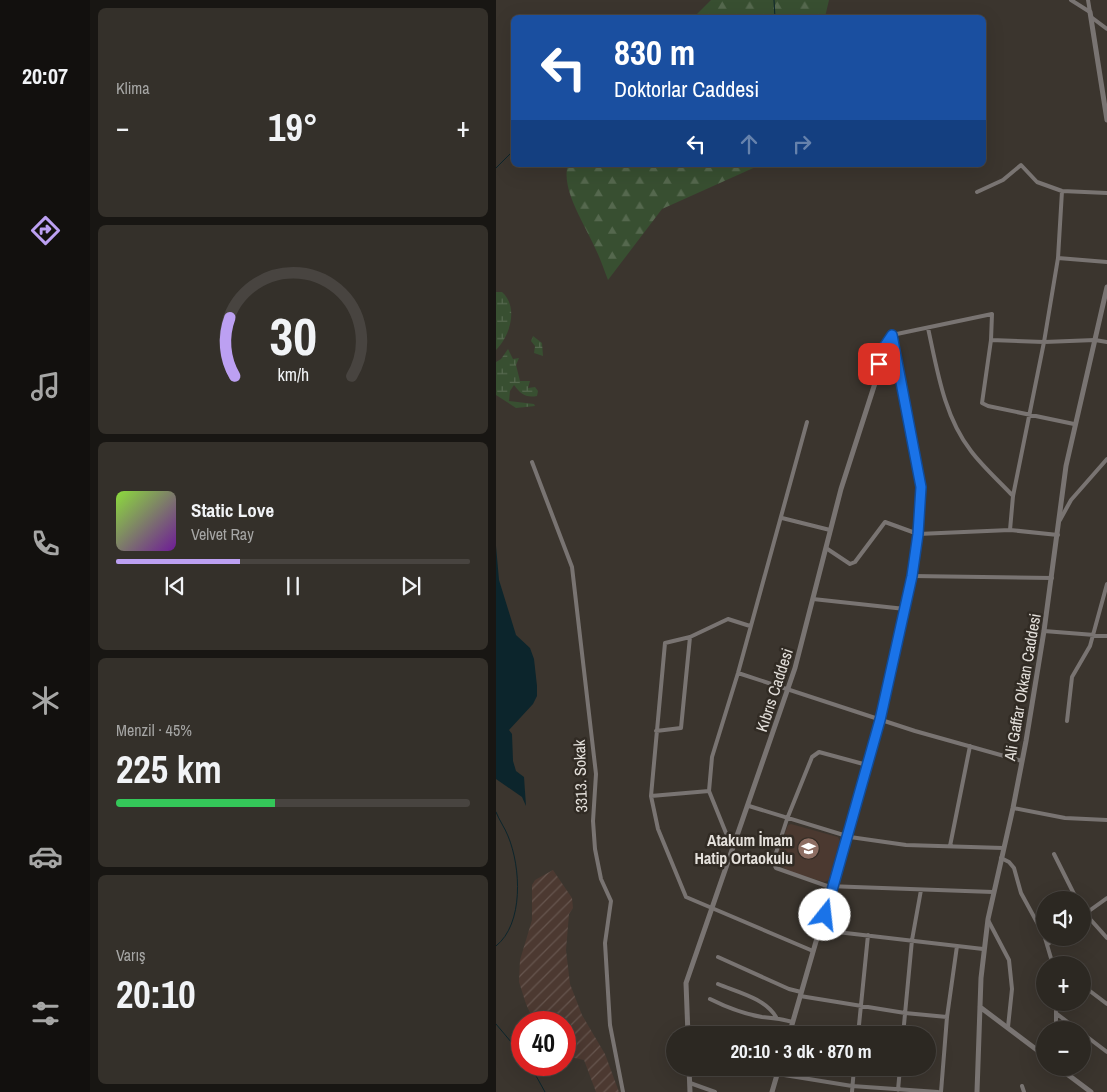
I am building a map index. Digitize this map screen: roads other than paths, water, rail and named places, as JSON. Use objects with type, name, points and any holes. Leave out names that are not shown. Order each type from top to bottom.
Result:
[{"type":"street","points":[[1071,0],[1107,29]]},
{"type":"street","points":[[1088,0],[1107,120]]},
{"type":"street","points":[[977,192],[1003,180],[1020,165],[1037,182],[1062,191],[1107,193]]},
{"type":"street","points":[[1010,530],[1013,496],[1044,342],[1058,258],[1062,191]]},
{"type":"street","points":[[1058,258],[1107,262]]},
{"type":"street","name":"Ali Gaffar Okkan Caddesi","points":[[977,1092],[983,949],[993,892],[1022,761],[1052,578],[1060,520],[1061,492],[1074,424],[1107,287]]},
{"type":"street","points":[[792,1026],[880,720],[912,576],[918,534],[921,487],[892,335],[992,314],[991,340],[982,403],[988,406],[1074,424]]},
{"type":"street","points":[[928,328],[944,396],[956,424],[970,450],[1013,496]]},
{"type":"street","name":"Kıbrıs Caddesi","points":[[688,1026],[686,983],[788,690],[830,530],[876,377],[882,350],[892,335]]},
{"type":"street","points":[[991,340],[1044,342],[1095,340],[1107,342]]},
{"type":"street","points":[[735,846],[728,838],[709,791],[712,757],[782,518],[807,422]]},
{"type":"street","points":[[1060,520],[1071,500],[1107,459]]},
{"type":"street","name":"3313. Sokak","points":[[532,462],[572,567],[578,632],[594,752],[595,849],[602,879],[611,902],[605,943],[610,1025],[623,1092]]},
{"type":"street","points":[[782,518],[830,530]]},
{"type":"street","points":[[826,548],[850,564],[855,562],[885,522],[918,534],[1010,530],[1058,535]]},
{"type":"street","points":[[912,576],[1052,578]]},
{"type":"street","points":[[1067,721],[1072,677],[1090,646],[1107,584]]},
{"type":"street","points":[[813,599],[905,609]]},
{"type":"street","points":[[750,626],[728,619],[690,637],[664,644],[651,796],[658,829],[683,893],[690,899],[713,907],[814,951]]},
{"type":"street","points":[[1044,631],[1107,636]]},
{"type":"street","points":[[656,732],[681,728],[690,637]]},
{"type":"street","points":[[738,673],[880,720],[1022,761]]},
{"type":"street","points":[[950,846],[970,746]]},
{"type":"street","points":[[867,765],[819,752],[815,753],[787,819],[774,862],[776,868],[827,886],[993,892]]},
{"type":"street","points":[[651,796],[709,791]]},
{"type":"street","points":[[749,806],[847,836],[906,845],[1003,848]]},
{"type":"street","points":[[1013,808],[1065,818],[1107,820]]},
{"type":"street","points":[[1054,854],[1072,891]]},
{"type":"street","points":[[1001,858],[1009,862],[1014,868],[1021,893],[1036,920]]},
{"type":"street","points":[[904,1026],[912,940],[922,890]]},
{"type":"street","points":[[1091,908],[1107,898]]},
{"type":"street","points":[[988,919],[1009,960],[1012,989],[1008,1027]]},
{"type":"street","points":[[1091,921],[1107,938]]},
{"type":"street","points":[[820,930],[983,949]]},
{"type":"street","points":[[859,1026],[868,935]]},
{"type":"street","points":[[790,1076],[898,1091],[939,1092],[957,946]]},
{"type":"street","points":[[718,958],[801,994],[905,1014],[947,1017]]},
{"type":"street","points":[[718,984],[758,1001],[776,1017]]},
{"type":"street","points":[[1091,992],[1107,1004]]},
{"type":"street","points":[[710,999],[743,1012],[762,1017],[776,1017],[793,1022]]},
{"type":"street","points":[[980,1007],[1036,1049]]},
{"type":"street","points":[[1057,1021],[1058,1011]]},
{"type":"street","points":[[1058,1014],[1067,1021]]},
{"type":"street","points":[[1091,1040],[1107,1052]]},
{"type":"street","points":[[690,1076],[690,1092]]},
{"type":"street","points":[[772,1092],[777,1076]]},
{"type":"street","points":[[852,1092],[853,1076]]},
{"type":"street","points":[[898,1091],[899,1076]]},
{"type":"street","points":[[1070,1076],[1091,1092]]},
{"type":"street","points":[[690,1083],[715,1092]]},
{"type":"street","points":[[1022,1086],[1024,1092]]},
{"type":"water","points":[[496,546],[499,580],[516,635],[530,648],[534,659],[537,696],[533,704],[509,730],[512,734],[513,761],[516,771],[524,777],[526,806],[522,797],[496,779]]},
{"type":"waterway","points":[[774,0],[775,15]]},
{"type":"waterway","points":[[496,168],[511,153]]},
{"type":"waterway","points":[[496,812],[507,833],[516,863],[517,879],[516,910],[512,924],[496,946]]},
{"type":"waterway","points":[[496,1024],[511,1042]]},
{"type":"waterway","points":[[536,1076],[545,1092]]},
{"type":"place","name":"Atakum İmam Hatip Ortaokulu","points":[[809,849]]}]
